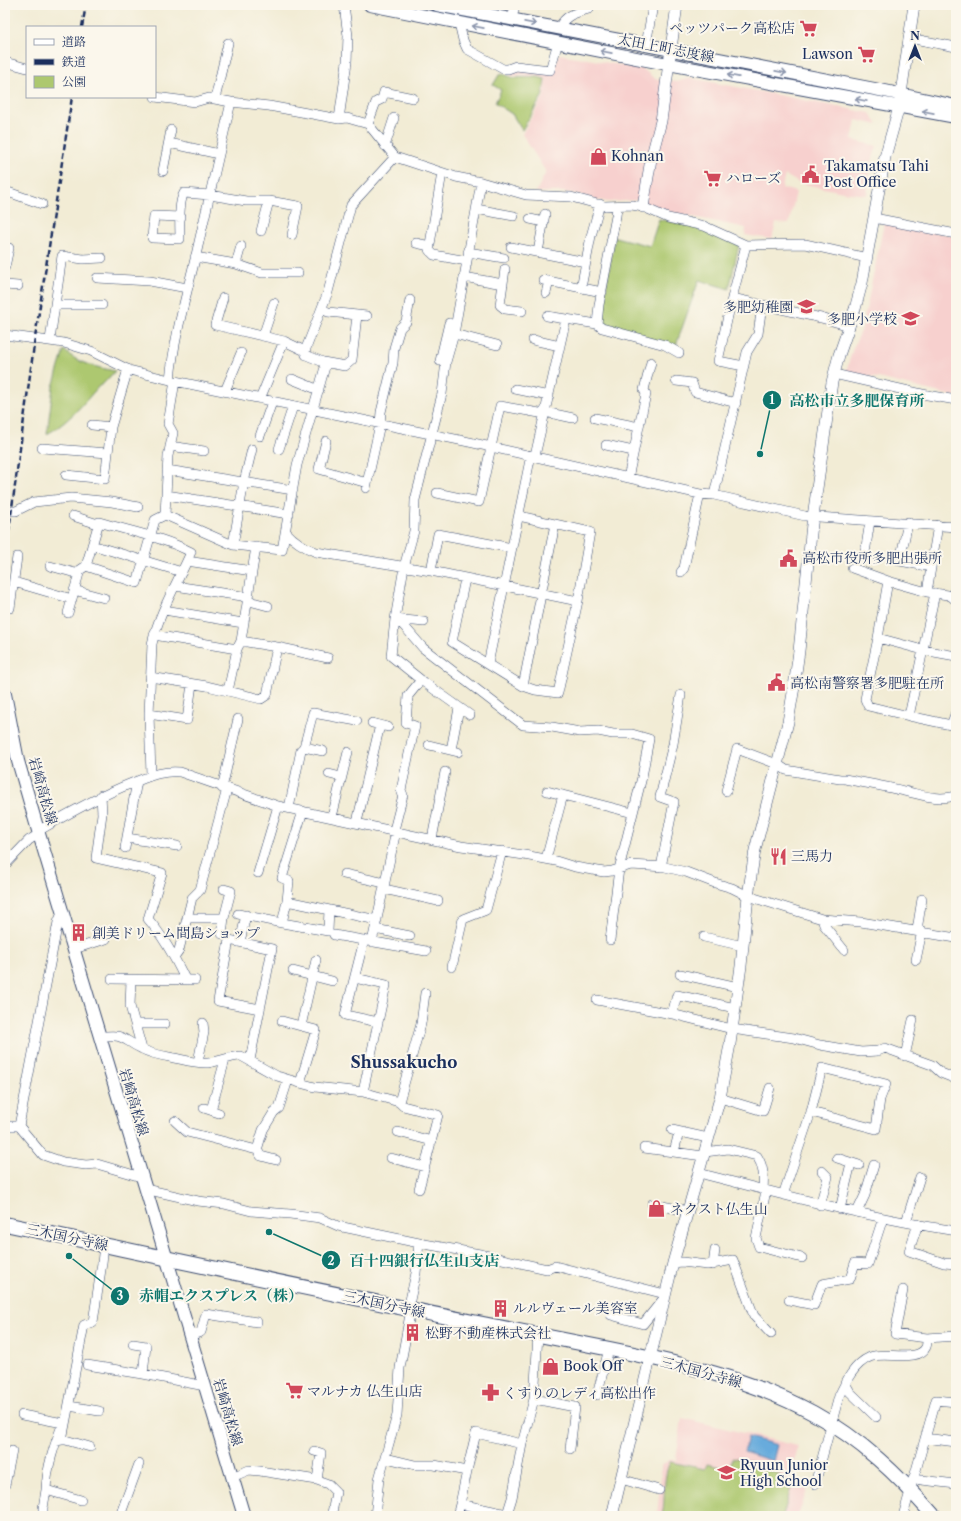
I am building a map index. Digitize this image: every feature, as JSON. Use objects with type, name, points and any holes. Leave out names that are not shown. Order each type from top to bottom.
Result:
[{"type":"main road","name":"太田上町志度線","points":[[370,5],[669,64],[956,117]]},
{"type":"main road","name":"太田上町志度線","points":[[437,5],[956,106]]},
{"type":"main road","name":"岩崎高松線","points":[[5,694],[18,761],[38,832],[165,1258],[244,1516]]},
{"type":"main road","name":"三木国分寺線","points":[[5,1224],[409,1309],[609,1349],[704,1371],[746,1384],[778,1396],[814,1413],[831,1424],[912,1484],[934,1516]]},
{"type":"street","points":[[512,19],[515,5]]},
{"type":"street","points":[[646,45],[653,5]]},
{"type":"street","points":[[643,207],[651,159],[661,121],[677,5]]},
{"type":"street","points":[[612,1516],[648,1370],[649,1358],[664,1296],[720,1098],[738,987],[748,896],[755,850],[788,722],[794,687],[813,516],[834,374],[862,283],[885,157],[899,107],[914,5]]},
{"type":"street","points":[[339,119],[347,62],[348,36],[340,6]]},
{"type":"street","points":[[559,28],[562,21],[572,14],[589,9]]},
{"type":"street","points":[[459,23],[463,40],[468,49],[503,68],[508,69],[516,66],[550,70],[558,42]]},
{"type":"street","points":[[909,38],[956,48]]},
{"type":"street","points":[[215,99],[228,43]]},
{"type":"street","points":[[5,62],[26,68]]},
{"type":"street","points":[[368,124],[376,102],[382,99],[384,92],[413,98]]},
{"type":"street","points":[[156,97],[194,102],[209,98],[268,106],[339,119],[347,118],[368,124],[395,157],[442,173],[523,194],[571,197],[600,204],[617,206],[632,205],[643,207],[668,218],[704,226],[746,245],[805,244],[866,258]]},
{"type":"street","points":[[165,515],[172,433],[168,424],[173,380],[173,352],[231,102]]},
{"type":"street","points":[[385,146],[394,118]]},
{"type":"street","points":[[163,171],[171,130]]},
{"type":"street","points":[[169,143],[219,154]]},
{"type":"street","points":[[305,351],[328,292],[351,205],[395,157]]},
{"type":"street","points":[[442,173],[429,250],[434,255],[504,258]]},
{"type":"street","points":[[428,433],[442,394],[446,362],[454,334],[481,182]]},
{"type":"street","points":[[5,196],[8,192],[42,204]]},
{"type":"street","points":[[181,217],[181,198],[184,193],[210,195],[246,202],[269,202],[298,206],[292,235]]},
{"type":"street","points":[[261,231],[269,202]]},
{"type":"street","points":[[581,288],[591,236],[600,204]]},
{"type":"street","points":[[597,324],[617,206]]},
{"type":"street","points":[[476,209],[514,216]]},
{"type":"street","points":[[530,219],[545,218],[538,252]]},
{"type":"street","points":[[874,218],[956,234]]},
{"type":"street","points":[[416,243],[430,246]]},
{"type":"street","points":[[744,366],[718,361],[746,245]]},
{"type":"street","points":[[236,264],[241,246]]},
{"type":"street","points":[[511,247],[586,262]]},
{"type":"street","points":[[5,268],[9,248]]},
{"type":"street","points":[[50,340],[62,256],[83,259],[102,258]]},
{"type":"street","points":[[196,257],[236,264],[262,273],[298,273]]},
{"type":"street","points":[[505,269],[500,304],[505,309],[522,311]]},
{"type":"street","points":[[464,277],[503,284]]},
{"type":"street","points":[[97,278],[150,281],[187,288]]},
{"type":"street","points":[[546,293],[546,280],[602,292]]},
{"type":"street","points":[[5,285],[18,286]]},
{"type":"street","points":[[223,298],[215,325],[284,341],[305,351],[306,355],[323,362],[345,366],[352,360],[357,315]]},
{"type":"street","points":[[732,298],[822,318],[850,326]]},
{"type":"street","points":[[326,441],[319,469],[367,485],[380,424],[380,412],[393,363],[394,348],[400,328],[406,322],[410,300]]},
{"type":"street","points":[[263,336],[274,303]]},
{"type":"street","points":[[714,495],[747,352],[758,334],[762,304]]},
{"type":"street","points":[[55,306],[102,305]]},
{"type":"street","points":[[322,309],[328,312],[367,316]]},
{"type":"street","points":[[547,316],[597,324],[602,328],[665,345],[679,353]]},
{"type":"street","points":[[488,664],[519,516],[545,413],[566,319]]},
{"type":"street","points":[[449,323],[415,500],[414,531],[404,567],[395,619],[392,656],[421,680],[470,715]]},
{"type":"street","points":[[454,334],[497,345]]},
{"type":"street","points":[[5,335],[50,340],[91,351],[128,369],[225,392],[490,446],[700,494],[714,495],[813,516],[870,521],[908,522],[956,527]]},
{"type":"street","points":[[533,340],[560,346]]},
{"type":"street","points":[[260,399],[284,341]]},
{"type":"street","points":[[225,392],[241,353]]},
{"type":"street","points":[[165,515],[233,545],[282,550],[298,465],[319,390],[324,367],[323,362]]},
{"type":"street","points":[[628,478],[639,427],[650,395],[644,390],[650,362]]},
{"type":"street","points":[[66,476],[106,479],[110,427],[128,369]]},
{"type":"street","points":[[834,374],[922,394],[956,400]]},
{"type":"street","points":[[292,379],[319,390]]},
{"type":"street","points":[[676,381],[692,383],[695,392],[736,403]]},
{"type":"street","points":[[515,390],[549,396]]},
{"type":"street","points":[[260,436],[272,402]]},
{"type":"street","points":[[278,449],[293,406]]},
{"type":"street","points":[[437,492],[479,502],[490,446],[500,406],[573,418]]},
{"type":"street","points":[[595,418],[639,427]]},
{"type":"street","points":[[92,425],[110,427]]},
{"type":"street","points":[[606,444],[634,451]]},
{"type":"street","points":[[170,446],[204,451]]},
{"type":"street","points":[[42,448],[108,453]]},
{"type":"street","points":[[233,545],[244,482],[252,449]]},
{"type":"street","points":[[168,470],[293,490]]},
{"type":"street","points":[[681,572],[684,568],[700,494]]},
{"type":"street","points":[[166,495],[289,514]]},
{"type":"street","points":[[5,511],[16,511],[34,502],[71,498],[112,502],[138,507]]},
{"type":"street","points":[[86,566],[137,583],[155,520],[165,515]]},
{"type":"street","points":[[73,516],[150,537],[182,547],[191,552],[164,610],[152,644],[149,714],[151,776]]},
{"type":"street","points":[[465,578],[452,642],[523,686],[535,690],[558,694],[578,601],[590,532],[519,516]]},
{"type":"street","points":[[865,553],[870,521]]},
{"type":"street","points":[[908,522],[900,561],[931,567]]},
{"type":"street","points":[[68,613],[80,570],[86,566],[98,524]]},
{"type":"street","points":[[523,686],[554,524]]},
{"type":"street","points":[[909,716],[923,650],[931,592],[931,567],[938,525]]},
{"type":"street","points":[[286,532],[294,541],[304,548],[316,552],[431,571],[578,601]]},
{"type":"street","points":[[431,571],[438,534],[512,548]]},
{"type":"street","points":[[92,545],[182,572]]},
{"type":"street","points":[[228,691],[239,645],[256,547]]},
{"type":"street","points":[[10,608],[17,557]]},
{"type":"street","points":[[187,561],[252,571]]},
{"type":"street","points":[[50,566],[79,574]]},
{"type":"street","points":[[852,568],[888,581],[948,595],[955,599],[956,584]]},
{"type":"street","points":[[888,581],[865,699],[868,706],[951,726],[956,712]]},
{"type":"street","points":[[14,582],[73,595],[104,598]]},
{"type":"street","points":[[175,586],[242,596],[253,602],[268,606]]},
{"type":"street","points":[[164,610],[243,623]]},
{"type":"street","points":[[395,619],[424,622]]},
{"type":"street","points":[[395,619],[404,626],[423,648],[523,726],[552,727],[580,732],[598,731],[613,734],[632,734],[649,739],[642,777],[619,869],[610,940]]},
{"type":"street","points":[[154,635],[239,645],[277,647],[328,658]]},
{"type":"street","points":[[878,638],[923,650],[956,656]]},
{"type":"street","points":[[150,677],[228,691],[261,699],[267,695],[277,647]]},
{"type":"street","points":[[378,1022],[346,1015],[355,978],[368,941],[376,925],[385,886],[403,794],[401,790],[415,726],[406,723],[408,696],[421,680]]},
{"type":"street","points":[[149,714],[187,720],[192,684]]},
{"type":"street","points":[[661,867],[674,802],[660,798],[673,744],[681,695]]},
{"type":"street","points":[[429,745],[454,751],[459,708]]},
{"type":"street","points":[[290,808],[301,750],[304,747],[313,713],[358,721]]},
{"type":"street","points":[[174,957],[179,950],[192,898],[200,890],[224,788],[238,719]]},
{"type":"street","points":[[358,822],[380,725]]},
{"type":"street","points":[[304,747],[323,751]]},
{"type":"street","points":[[726,791],[737,749],[777,764],[786,770],[840,780],[845,778],[931,798],[939,799],[956,796]]},
{"type":"street","points":[[332,817],[348,752]]},
{"type":"street","points":[[5,865],[38,832],[101,795],[136,781],[170,771],[180,772],[278,806],[432,839],[475,848],[546,859],[575,867],[604,872],[631,866],[661,867],[686,872],[732,888],[748,896],[822,918],[861,922],[956,938]]},
{"type":"street","points":[[432,839],[445,772]]},
{"type":"street","points":[[329,774],[341,777]]},
{"type":"street","points":[[125,848],[136,781]]},
{"type":"street","points":[[547,791],[629,812]]},
{"type":"street","points":[[101,795],[102,814],[96,858],[162,873],[148,918],[174,957],[185,979]]},
{"type":"street","points":[[546,859],[563,795]]},
{"type":"street","points":[[258,873],[278,806]]},
{"type":"street","points":[[282,923],[287,901],[289,881],[282,878],[303,811]]},
{"type":"street","points":[[127,838],[177,846]]},
{"type":"street","points":[[452,967],[463,919],[486,910],[502,851]]},
{"type":"street","points":[[344,874],[438,901]]},
{"type":"street","points":[[222,934],[224,918],[231,891],[224,889]]},
{"type":"street","points":[[916,960],[922,899]]},
{"type":"street","points":[[287,901],[329,910],[410,936]]},
{"type":"street","points":[[240,942],[242,914],[328,931],[329,910]]},
{"type":"street","points":[[19,1126],[58,922],[63,912]]},
{"type":"street","points":[[187,918],[224,918]]},
{"type":"street","points":[[822,918],[824,925],[844,950]]},
{"type":"street","points":[[334,935],[426,951]]},
{"type":"street","points":[[704,937],[743,946]]},
{"type":"street","points":[[74,949],[106,939]]},
{"type":"street","points":[[250,1060],[272,949],[229,940],[218,1001],[260,1009]]},
{"type":"street","points":[[301,1026],[316,960]]},
{"type":"street","points":[[293,971],[332,981]]},
{"type":"street","points":[[680,974],[738,987]]},
{"type":"street","points":[[355,978],[386,985],[363,1092]]},
{"type":"street","points":[[112,980],[195,980]]},
{"type":"street","points":[[131,980],[130,1006],[142,1049]]},
{"type":"street","points":[[399,1102],[421,1024],[425,993]]},
{"type":"street","points":[[672,1014],[677,995],[735,1008]]},
{"type":"street","points":[[597,1000],[672,1014],[732,1029],[794,1038],[820,1045],[861,1052],[878,1051],[886,1048],[932,1065],[941,1073],[956,1079]]},
{"type":"street","points":[[905,1056],[913,1020]]},
{"type":"street","points":[[282,1021],[316,1030],[300,1083]]},
{"type":"street","points":[[198,1062],[204,1032],[203,1023]]},
{"type":"street","points":[[135,1024],[165,1024]]},
{"type":"street","points":[[99,1037],[111,1035],[122,1036],[142,1049],[174,1058],[198,1062],[207,1063],[237,1056],[250,1060],[276,1076],[288,1080],[323,1088],[363,1092],[399,1102],[403,1106],[438,1116],[419,1188]]},
{"type":"street","points":[[211,1110],[225,1060]]},
{"type":"street","points":[[783,1195],[810,1112],[822,1068],[886,1084],[880,1099],[876,1129],[810,1112]]},
{"type":"street","points":[[257,1150],[263,1130],[274,1112],[279,1108],[288,1080]]},
{"type":"street","points":[[720,1098],[763,1111],[770,1088]]},
{"type":"street","points":[[175,1121],[187,1132],[257,1150],[261,1156],[276,1160]]},
{"type":"street","points":[[5,1126],[19,1126],[43,1154],[63,1162],[86,1165],[97,1164],[141,1177]]},
{"type":"street","points":[[674,1152],[675,1131],[708,1138]]},
{"type":"street","points":[[398,1132],[432,1141]]},
{"type":"street","points":[[644,1148],[704,1154],[728,1150],[757,1156],[762,1163],[765,1190],[756,1238],[759,1247],[802,1258]]},
{"type":"street","points":[[391,1158],[425,1167]]},
{"type":"street","points":[[836,1158],[855,1164],[840,1209]]},
{"type":"street","points":[[857,1212],[865,1195],[874,1165]]},
{"type":"street","points":[[820,1205],[828,1177],[822,1171]]},
{"type":"street","points":[[698,1173],[820,1205],[956,1231]]},
{"type":"street","points":[[906,1222],[921,1190],[920,1177]]},
{"type":"street","points":[[145,1189],[198,1202],[224,1204],[251,1211],[320,1218],[338,1226],[547,1269],[555,1266],[664,1296]]},
{"type":"street","points":[[652,1204],[688,1211]]},
{"type":"street","points":[[789,1299],[814,1306],[822,1284],[850,1279],[851,1262],[872,1265],[883,1218]]},
{"type":"street","points":[[918,1224],[909,1251],[944,1263],[956,1264]]},
{"type":"street","points":[[375,1516],[379,1479],[397,1415],[400,1368],[416,1273],[419,1243]]},
{"type":"street","points":[[43,1516],[48,1467],[59,1440],[69,1406],[84,1325],[94,1322],[104,1245]]},
{"type":"street","points":[[713,1265],[715,1250]]},
{"type":"street","points":[[673,1263],[682,1262],[713,1265],[733,1260],[754,1316],[771,1334]]},
{"type":"street","points":[[903,1290],[896,1334],[927,1338],[956,1336]]},
{"type":"street","points":[[611,1315],[643,1324],[664,1296]]},
{"type":"street","points":[[189,1336],[200,1332],[206,1314],[257,1322]]},
{"type":"street","points":[[460,1504],[507,1515],[512,1498],[522,1444],[534,1399],[536,1347],[538,1335]]},
{"type":"street","points":[[815,1484],[839,1396],[845,1383],[855,1368],[868,1358],[877,1354],[913,1356],[921,1353],[926,1347],[927,1338]]},
{"type":"street","points":[[133,1344],[146,1346],[143,1374]]},
{"type":"street","points":[[597,1395],[609,1349]]},
{"type":"street","points":[[87,1365],[205,1386]]},
{"type":"street","points":[[845,1383],[850,1392],[876,1417]]},
{"type":"street","points":[[534,1399],[575,1407],[570,1449]]},
{"type":"street","points":[[903,1516],[936,1400],[956,1402]]},
{"type":"street","points":[[69,1406],[99,1411]]},
{"type":"street","points":[[22,1415],[62,1423],[59,1440]]},
{"type":"street","points":[[457,1516],[476,1433],[522,1444]]},
{"type":"street","points":[[925,1438],[956,1442]]},
{"type":"street","points":[[59,1440],[90,1447]]},
{"type":"street","points":[[5,1485],[12,1451]]},
{"type":"street","points":[[314,1451],[321,1453],[317,1480]]},
{"type":"street","points":[[386,1458],[415,1465],[434,1465],[467,1472]]},
{"type":"street","points":[[120,1516],[139,1464]]},
{"type":"street","points":[[232,1477],[249,1470],[317,1480],[328,1484],[336,1492],[332,1513]]},
{"type":"street","points":[[621,1479],[659,1490]]},
{"type":"street","points":[[912,1484],[956,1484]]},
{"type":"street","points":[[46,1490],[81,1500]]},
{"type":"shaded area","points":[[559,54],[643,69],[655,79],[677,82],[690,78],[870,113],[878,125],[856,120],[852,140],[877,146],[870,167],[867,195],[843,192],[799,183],[785,175],[782,188],[796,192],[789,224],[776,223],[772,239],[745,235],[746,228],[665,211],[638,200],[609,202],[565,192],[536,192],[546,172],[522,134],[544,96],[546,79],[538,76],[511,76],[510,71],[523,68],[553,73]]},
{"type":"shaded area","name":"多肥小学校","points":[[884,223],[956,236],[956,397],[883,379],[846,372],[853,348],[862,329]]},
{"type":"shaded area","name":"Ryuun Junior High School","points":[[682,1418],[798,1446],[790,1481],[808,1486],[798,1516],[657,1516],[662,1465],[669,1460],[676,1460]]},
{"type":"green space","points":[[503,74],[514,78],[538,77],[545,79],[543,95],[522,130],[512,114],[495,103],[501,90],[493,85],[499,75]]},
{"type":"green space","points":[[659,219],[703,229],[739,245],[729,289],[699,280],[675,348],[600,323],[615,237],[650,246]]},
{"type":"green space","points":[[64,350],[69,355],[81,362],[115,371],[68,419],[55,430],[47,434],[53,387]]},
{"type":"green space","points":[[733,1457],[761,1465],[762,1469],[780,1474],[778,1481],[792,1484],[783,1516],[662,1516],[666,1475],[670,1462],[705,1469],[707,1464],[729,1469]]},
{"type":"water","points":[[748,1437],[777,1445],[773,1461],[744,1452]]},
{"type":"railway","points":[[82,26],[86,5]]},
{"type":"railway","points":[[5,559],[35,338],[72,98]]},
{"type":"place","name":"ペッツパーク高松店","points":[[808,28]]},
{"type":"place","name":"Lawson","points":[[866,54]]},
{"type":"place","name":"Kohnan","points":[[598,156]]},
{"type":"place","name":"Takamatsu Tahi Post Office","points":[[811,174]]},
{"type":"place","name":"ハローズ","points":[[713,178]]},
{"type":"place","name":"多肥幼稚園","points":[[806,307]]},
{"type":"place","name":"多肥小学校","points":[[910,319]]},
{"type":"place","name":"高松市立多肥保育所","points":[[760,454]]},
{"type":"place","name":"高松市役所多肥出張所","points":[[789,558]]},
{"type":"place","name":"高松南警察署多肥駐在所","points":[[777,683]]},
{"type":"place","name":"三馬力","points":[[778,856]]},
{"type":"place","name":"創美ドリーム間島ショップ","points":[[79,933]]},
{"type":"place","name":"ネクスト仏生山","points":[[657,1209]]},
{"type":"place","name":"百十四銀行仏生山支店","points":[[269,1232]]},
{"type":"place","name":"赤帽エクスプレス（株）","points":[[69,1256]]},
{"type":"place","name":"ルルヴェール美容室","points":[[500,1308]]},
{"type":"place","name":"松野不動産株式会社","points":[[412,1333]]},
{"type":"place","name":"Book Off","points":[[550,1366]]},
{"type":"place","name":"マルナカ 仏生山店","points":[[294,1391]]},
{"type":"place","name":"くすりのレディ高松出作","points":[[490,1393]]},
{"type":"place","name":"Ryuun Junior High School","points":[[727,1473]]},
{"type":"district","name":"Shussakucho","points":[[404,1062]]}]
